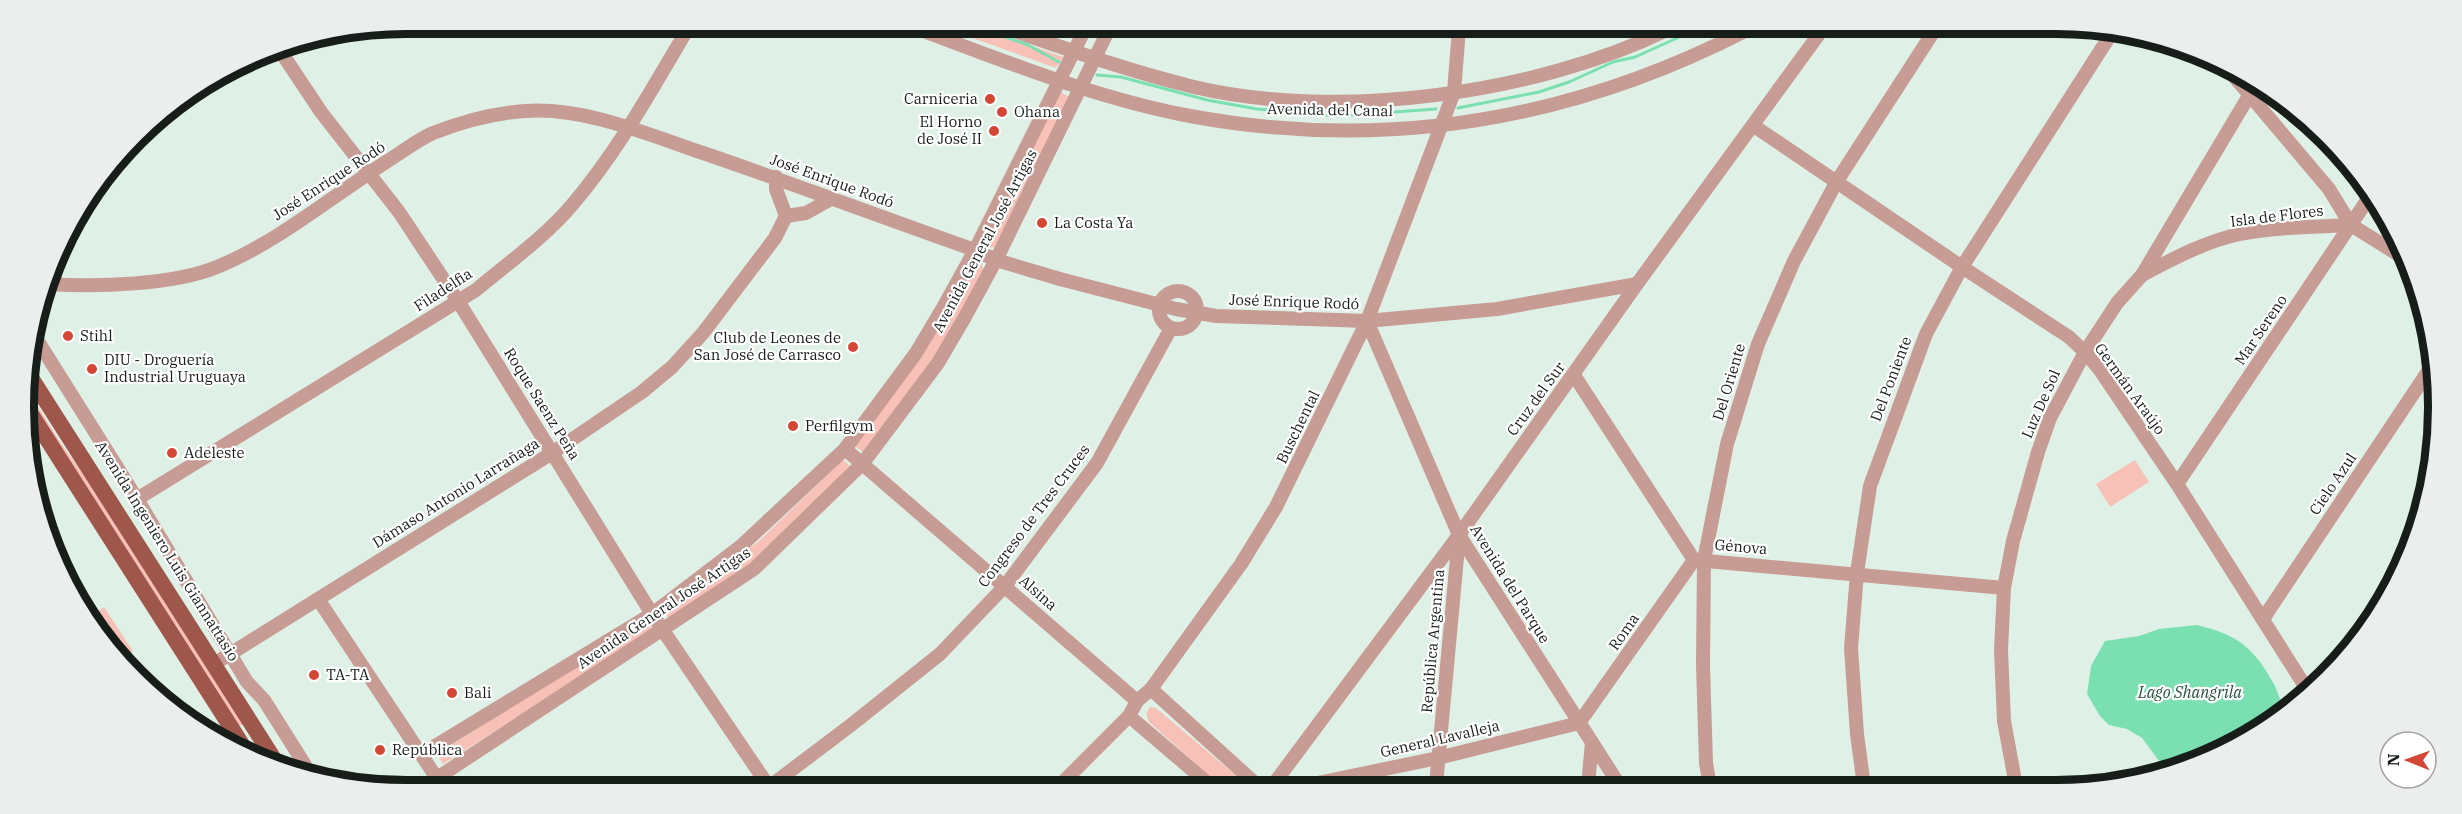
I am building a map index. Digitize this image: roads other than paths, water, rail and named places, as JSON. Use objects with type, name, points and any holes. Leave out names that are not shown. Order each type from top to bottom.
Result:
[{"type":"main road","name":"Avenida Ingeniero Luis Giannattasio","points":[[35,384],[271,754]]},
{"type":"main road","points":[[35,420],[239,739]]},
{"type":"street","name":"Filadelfia","points":[[137,499],[476,290],[522,252],[571,207],[629,128],[685,34]]},
{"type":"street","name":"Avenida del Canal","points":[[932,34],[1081,88],[1188,116],[1247,125],[1303,130],[1440,126],[1539,110],[1594,94],[1666,68],[1738,34]]},
{"type":"street","name":"Avenida del Canal","points":[[1023,34],[1095,59],[1195,87],[1250,96],[1306,101],[1360,101],[1454,92],[1545,75],[1587,63],[1657,34]]},
{"type":"street","name":"Avenida General José Artigas","points":[[422,754],[652,614],[750,538],[845,449],[916,352],[975,250],[1083,34]]},
{"type":"street","name":"Avenida General José Artigas","points":[[438,780],[754,569],[863,463],[938,363],[996,260],[1107,34]]},
{"type":"street","name":"Buschental","points":[[1065,780],[1129,716],[1137,700],[1151,689],[1241,564],[1276,507],[1367,321],[1454,92],[1459,34]]},
{"type":"street","name":"Cruz del Sur","points":[[1277,780],[1459,535],[1637,284],[1819,34]]},
{"type":"street","name":"Del Oriente","points":[[1709,780],[1706,763],[1699,560],[1727,444],[1758,344],[1794,261],[1837,181],[1932,34]]},
{"type":"street","name":"Del Poniente","points":[[1863,780],[1857,734],[1851,648],[1857,573],[1870,486],[1926,334],[1962,267],[2108,39]]},
{"type":"street","name":"Roque Saenz Peña","points":[[283,56],[321,112],[399,212],[458,301],[652,614],[764,780]]},
{"type":"street","name":"Luz De Sol","points":[[2015,780],[2004,721],[2001,650],[2004,588],[2013,541],[2038,452],[2050,418],[2085,352],[2117,303],[2142,274],[2251,90]]},
{"type":"street","points":[[2255,92],[2329,189],[2351,225],[2393,251]]},
{"type":"street","name":"José Enrique Rodó","points":[[54,287],[156,280],[194,274],[216,267],[282,232],[430,134],[487,117],[526,111],[565,114],[629,128],[776,177],[975,250],[996,260],[1160,305],[1216,316],[1367,321],[1497,309],[1637,284]]},
{"type":"street","name":"Germán Araújo","points":[[1754,126],[2069,337],[2085,352],[2100,370],[2177,484],[2304,684]]},
{"type":"street","points":[[776,177],[776,189],[786,216],[806,213],[831,199]]},
{"type":"street","name":"Mar Sereno","points":[[2177,484],[2366,202]]},
{"type":"street","name":"Dámaso Antonio Larrañaga","points":[[214,664],[552,453],[642,392],[672,367],[744,280],[775,238],[786,216]]},
{"type":"street","name":"Isla de Flores","points":[[2142,274],[2190,251],[2239,234],[2351,225]]},
{"type":"street","points":[[1160,305],[1161,319],[1171,328],[1178,330],[1191,325],[1197,312]]},
{"type":"street","name":"Avenida del Parque","points":[[1367,321],[1459,535],[1616,780]]},
{"type":"street","name":"Congreso de Tres Cruces","points":[[778,780],[940,654],[1005,585],[1097,463],[1171,328]]},
{"type":"street","name":"Avenida Ingeniero Luis Giannattasio","points":[[40,345],[137,499],[247,682],[264,700],[305,765]]},
{"type":"street","name":"Génova","points":[[1574,375],[1699,560],[2004,588]]},
{"type":"street","name":"Cielo Azul","points":[[2263,619],[2426,375]]},
{"type":"street","name":"Alsina","points":[[845,449],[1137,700]]},
{"type":"street","name":"República Argentina","points":[[1436,780],[1459,535]]},
{"type":"street","name":"Roma","points":[[1580,723],[1699,560]]},
{"type":"street","points":[[318,599],[438,780]]},
{"type":"street","points":[[1151,689],[1251,780]]},
{"type":"street","points":[[1129,716],[1204,780]]},
{"type":"street","name":"General Lavalleja","points":[[1332,780],[1438,758],[1580,723]]},
{"type":"street","points":[[1589,780],[1592,743]]},
{"type":"water","name":"Lago Shangrila","points":[[2197,625],[2224,633],[2235,639],[2260,662],[2275,686],[2282,703],[2220,741],[2161,764],[2142,738],[2127,729],[2109,725],[2100,716],[2087,694],[2091,666],[2105,641],[2139,636],[2159,629]]},
{"type":"waterway","points":[[997,34],[1028,45],[1059,62]]},
{"type":"waterway","points":[[1458,108],[1539,92],[1569,82],[1613,62],[1635,57],[1686,34]]},
{"type":"waterway","points":[[1097,75],[1121,77],[1207,100],[1257,109],[1339,116],[1436,109]]},
{"type":"place","name":"Carniceria","points":[[990,99]]},
{"type":"place","name":"Ohana","points":[[1002,112]]},
{"type":"place","name":"El Horno de José II","points":[[994,131]]},
{"type":"place","name":"La Costa Ya","points":[[1042,223]]},
{"type":"place","name":"Stihl","points":[[68,336]]},
{"type":"place","name":"Club de Leones de San José de Carrasco","points":[[853,347]]},
{"type":"place","name":"DIU - Droguería Industrial Uruguaya","points":[[92,369]]},
{"type":"place","name":"Perfilgym","points":[[793,426]]},
{"type":"place","name":"Adeleste","points":[[172,453]]},
{"type":"place","name":"TA-TA","points":[[314,675]]},
{"type":"place","name":"Bali","points":[[452,693]]},
{"type":"place","name":"República","points":[[380,750]]}]
